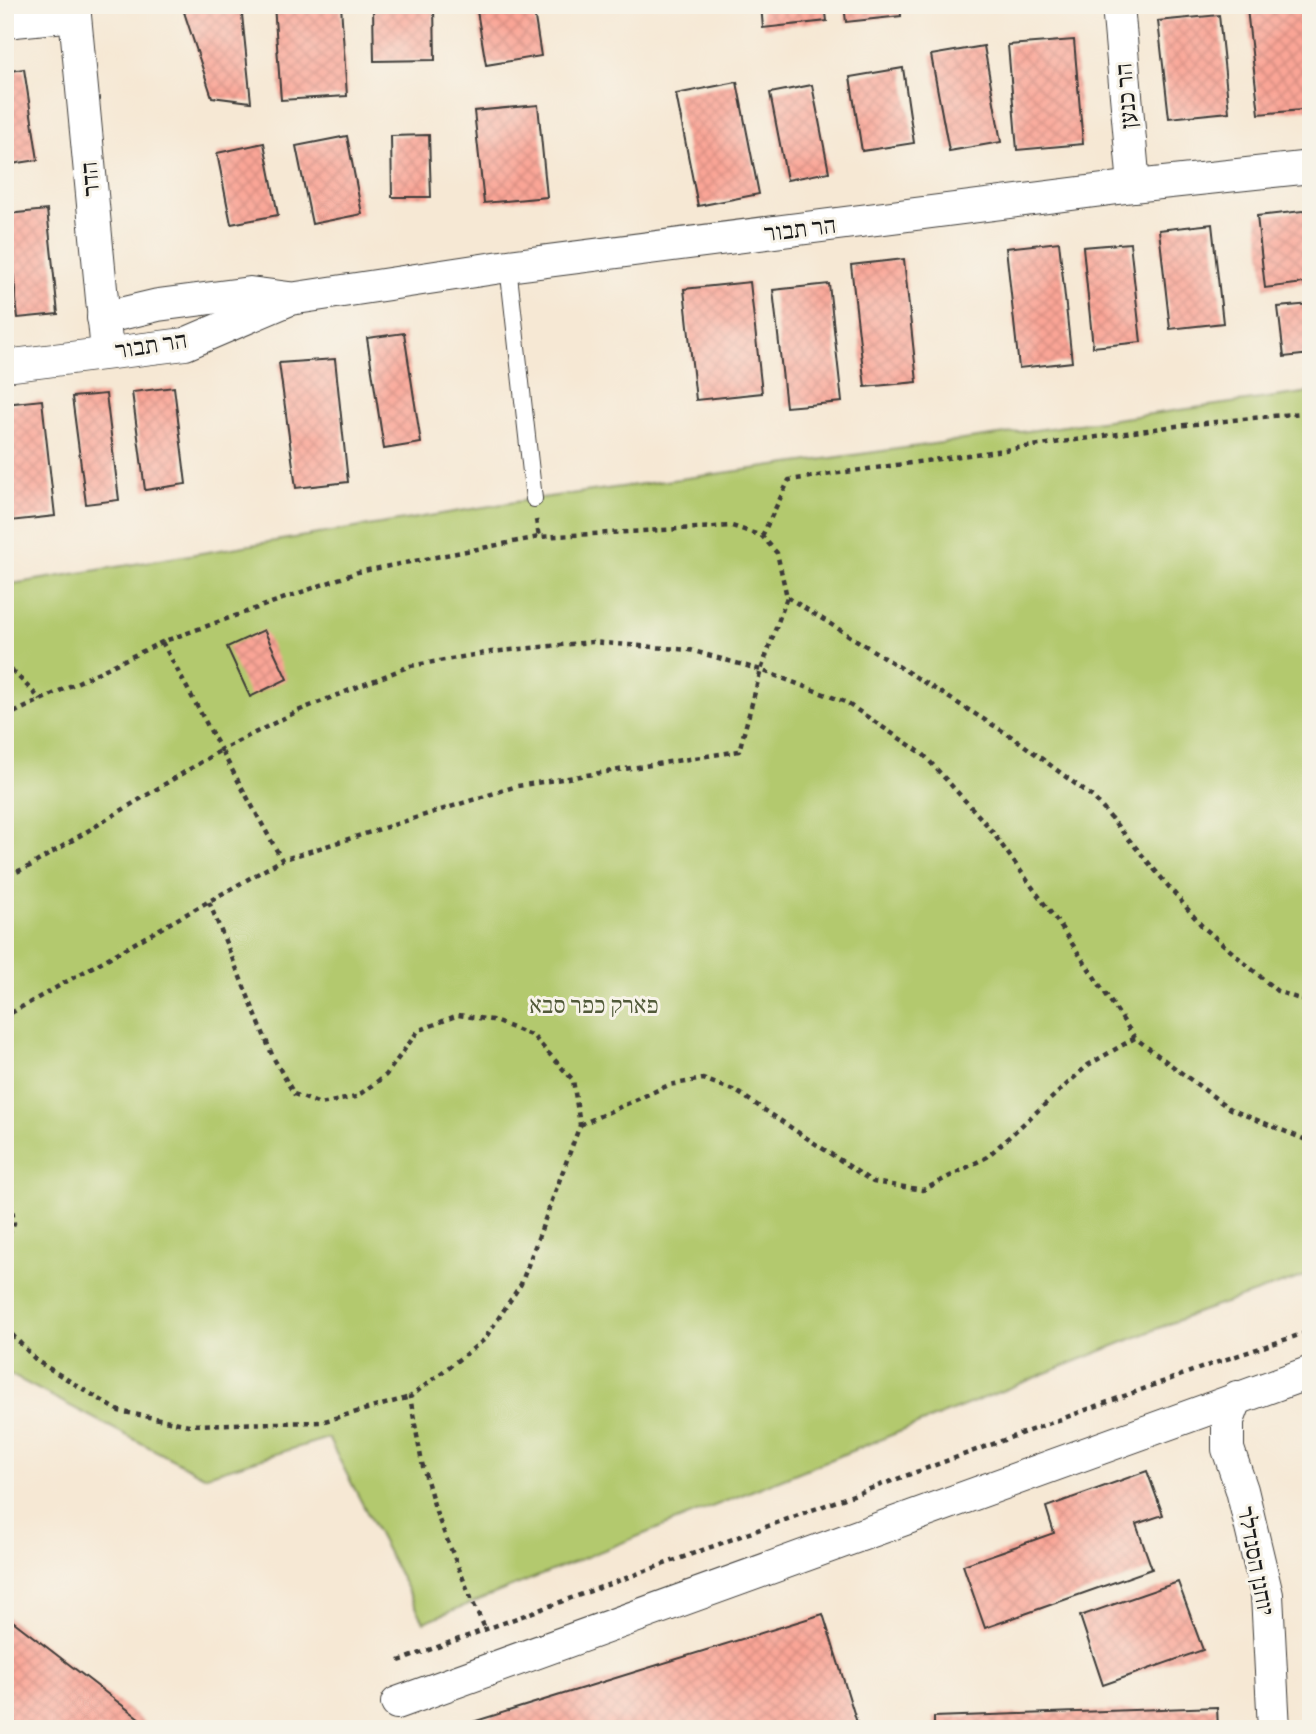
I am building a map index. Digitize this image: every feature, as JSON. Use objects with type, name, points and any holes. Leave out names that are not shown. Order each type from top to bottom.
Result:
[{"type":"street","name":"הר כנען","points":[[1118,5],[1134,186]]},
{"type":"street","points":[[5,22],[75,10]]},
{"type":"street","name":"הדר","points":[[75,10],[107,352]]},
{"type":"street","name":"הר תבור","points":[[5,366],[185,344],[290,299],[508,267],[1134,186],[1311,167]]},
{"type":"street","name":"הר תבור","points":[[103,318],[159,305],[250,293],[290,299]]},
{"type":"street","points":[[397,1703],[1311,1372]]},
{"type":"street","name":"יוחנן הסנדלר","points":[[1237,1397],[1228,1421],[1228,1449],[1242,1490],[1267,1595],[1274,1729]]},
{"type":"lane","points":[[508,267],[534,499]]},
{"type":"path","points":[[762,536],[789,480],[1176,426],[1311,412]]},
{"type":"path","points":[[5,717],[162,642],[358,572],[539,537],[732,526],[762,536],[778,553],[787,597],[761,670],[738,751],[517,786],[282,860],[11,1013],[5,1022]]},
{"type":"path","points":[[787,597],[1017,740],[1094,798],[1202,926],[1277,991],[1311,1003]]},
{"type":"path","points":[[162,642],[282,860]]},
{"type":"path","points":[[5,877],[30,866],[221,750],[300,710],[410,666],[491,652],[592,642],[690,650],[761,670],[845,702],[923,754],[988,826],[1059,924],[1135,1038],[1230,1109],[1311,1142]]},
{"type":"path","points":[[5,663],[41,700]]},
{"type":"path","points":[[5,1327],[37,1361],[119,1411],[189,1424],[321,1422],[410,1397],[484,1340],[521,1284],[580,1125],[573,1080],[533,1036],[492,1020],[458,1015],[418,1031],[386,1074],[356,1097],[320,1104],[294,1094],[273,1057],[209,902]]},
{"type":"path","points":[[5,1008],[11,1013]]},
{"type":"path","points":[[580,1125],[669,1085],[702,1079],[736,1091],[873,1182],[923,1190],[987,1157],[1088,1065],[1135,1038]]},
{"type":"path","points":[[5,1152],[14,1223],[5,1244]]},
{"type":"path","points":[[399,1661],[1196,1370],[1311,1331]]},
{"type":"path","points":[[410,1397],[422,1463],[437,1515],[486,1630]]},
{"type":"green space","name":"פארק כפר סבא","points":[[1311,392],[1311,1274],[1199,1312],[424,1622],[328,1438],[204,1476],[5,1372],[5,585],[534,499]]},
{"type":"building","points":[[207,5],[241,5],[251,102],[212,97],[184,12]]},
{"type":"building","points":[[274,5],[341,5],[347,96],[281,100]]},
{"type":"building","points":[[476,5],[533,5],[541,56],[486,65]]},
{"type":"building","points":[[761,5],[825,5],[827,21],[763,28]]},
{"type":"building","points":[[844,5],[900,5],[901,16],[846,22]]},
{"type":"building","points":[[1309,5],[1311,109],[1259,114],[1247,9]]},
{"type":"building","points":[[434,6],[435,60],[374,61],[373,7]]},
{"type":"building","points":[[1219,15],[1229,112],[1169,118],[1158,21]]},
{"type":"building","points":[[1074,40],[1083,144],[1017,150],[1008,45]]},
{"type":"building","points":[[984,46],[1001,142],[949,151],[931,55]]},
{"type":"building","points":[[903,68],[914,143],[862,151],[850,77]]},
{"type":"building","points":[[24,69],[38,160],[5,165],[5,72]]},
{"type":"building","points":[[737,82],[759,194],[698,206],[676,94]]},
{"type":"building","points":[[812,85],[829,172],[787,180],[770,93]]},
{"type":"building","points":[[538,105],[547,197],[484,203],[474,111]]},
{"type":"building","points":[[429,135],[431,197],[392,197],[391,136]]},
{"type":"building","points":[[347,136],[362,214],[312,224],[296,146]]},
{"type":"building","points":[[264,143],[278,215],[231,224],[217,153]]},
{"type":"building","points":[[47,210],[58,314],[18,318],[7,214]]},
{"type":"building","points":[[1311,210],[1311,282],[1265,288],[1257,216]]},
{"type":"building","points":[[1212,224],[1223,323],[1170,329],[1159,230]]},
{"type":"building","points":[[1059,242],[1072,362],[1019,368],[1006,248]]},
{"type":"building","points":[[1130,243],[1141,342],[1093,347],[1083,247]]},
{"type":"building","points":[[904,259],[917,382],[865,387],[851,265]]},
{"type":"building","points":[[750,282],[762,393],[696,400],[684,289]]},
{"type":"building","points":[[829,284],[842,402],[786,407],[773,290]]},
{"type":"building","points":[[1311,304],[1311,354],[1284,357],[1278,307]]},
{"type":"building","points":[[404,333],[421,443],[384,449],[367,338]]},
{"type":"building","points":[[335,359],[348,482],[296,488],[279,363]]},
{"type":"building","points":[[174,387],[186,484],[145,490],[132,392]]},
{"type":"building","points":[[106,394],[119,500],[86,504],[72,397]]},
{"type":"building","points":[[42,400],[55,516],[10,521],[5,475],[5,404]]},
{"type":"building","points":[[264,630],[287,679],[250,697],[227,647]]},
{"type":"building","points":[[1147,1471],[1163,1515],[1136,1524],[1152,1569],[985,1628],[963,1565],[1054,1533],[1046,1507]]},
{"type":"building","points":[[1178,1582],[1203,1650],[1103,1685],[1080,1616]]},
{"type":"building","points":[[823,1614],[858,1726],[845,1729],[463,1729],[463,1725]]},
{"type":"building","points":[[5,1615],[153,1729],[5,1729]]},
{"type":"building","points":[[1217,1707],[1218,1729],[934,1729],[934,1717]]}]
